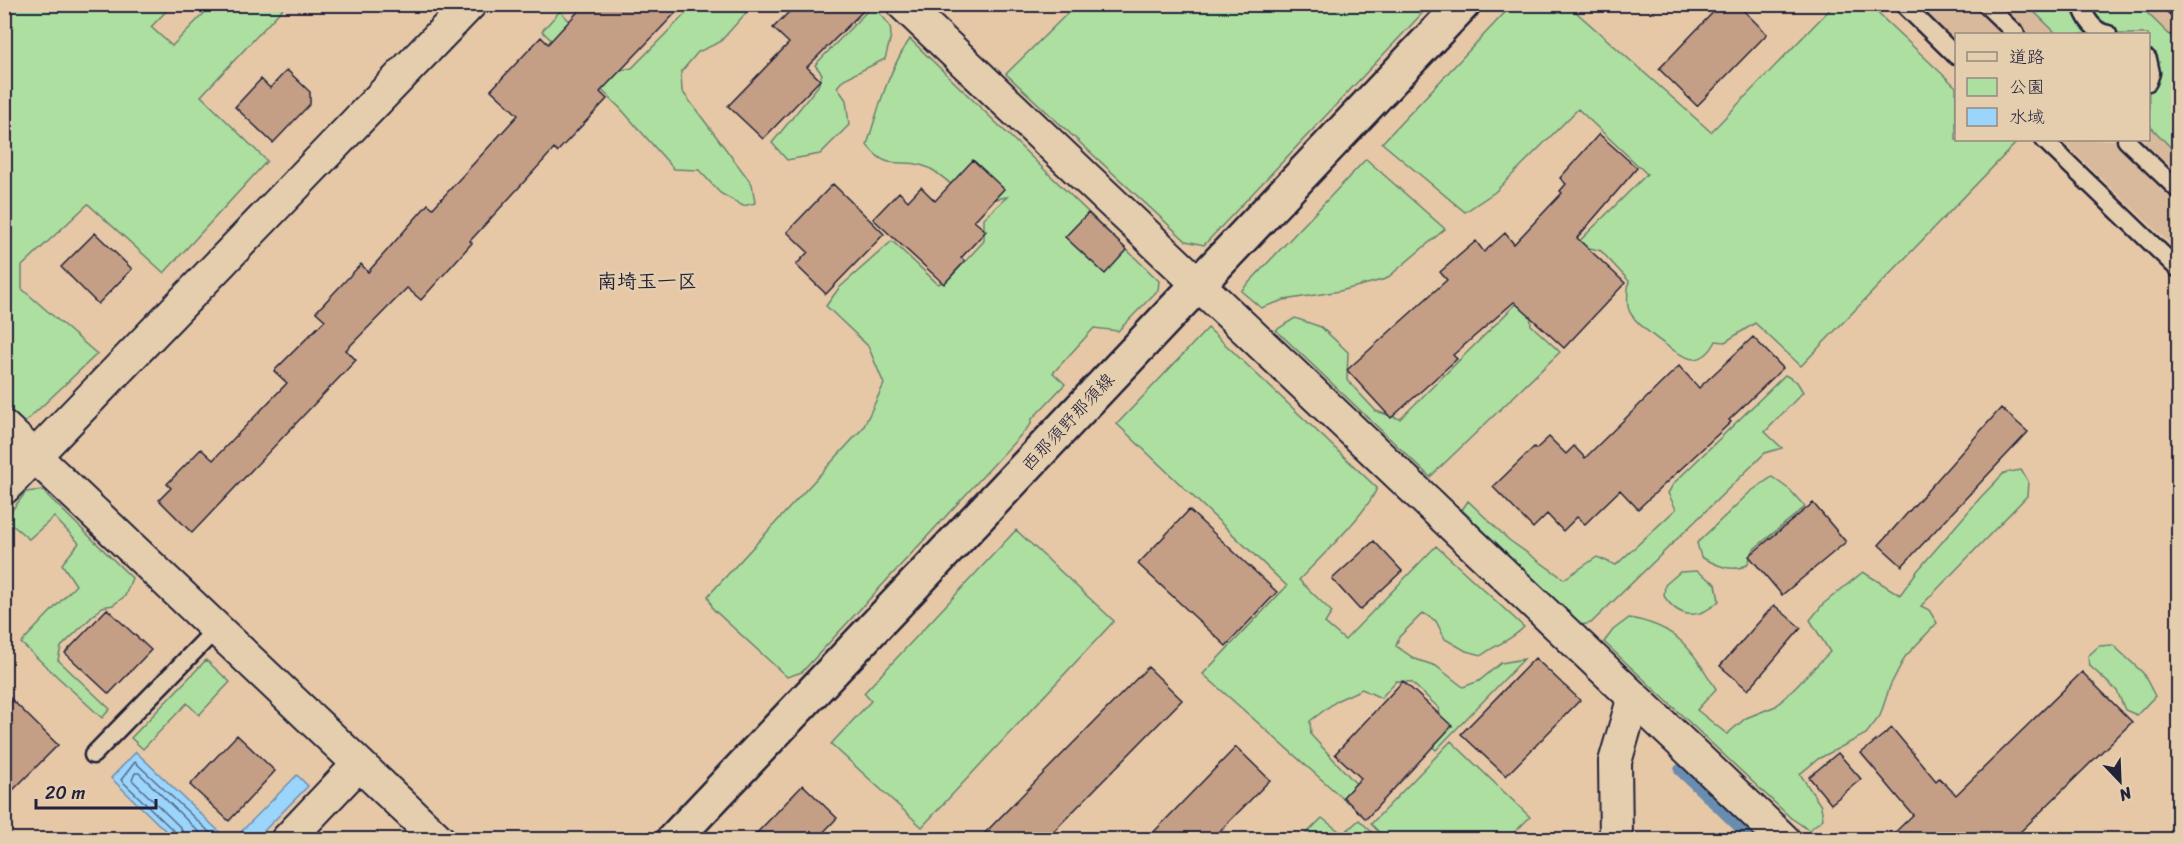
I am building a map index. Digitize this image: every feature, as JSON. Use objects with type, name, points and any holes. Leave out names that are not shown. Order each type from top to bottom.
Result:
[{"type":"main road","name":"西那須野那須線","points":[[673,840],[1463,4]]},
{"type":"street","points":[[4,488],[470,4]]},
{"type":"street","points":[[903,4],[1633,700],[1784,840]]},
{"type":"street","points":[[4,427],[439,840]]},
{"type":"street","points":[[1616,840],[1615,762],[1633,700]]},
{"type":"street","points":[[287,840],[359,764]]},
{"type":"lane","points":[[1903,4],[1955,55]]},
{"type":"lane","points":[[1985,4],[2015,33]]},
{"type":"lane","points":[[2081,4],[2089,22],[2100,33]]},
{"type":"lane","points":[[2173,4],[2178,9]]},
{"type":"lane","points":[[2045,141],[2178,269]]},
{"type":"lane","points":[[2127,141],[2178,190]]},
{"type":"lane","points":[[93,755],[217,628]]},
{"type":"shaded area","points":[[1918,5],[2178,5],[2178,251],[2062,141],[2150,141],[2150,33],[1955,33],[1955,40]]},
{"type":"green space","points":[[4,5],[172,5],[151,27],[172,46],[212,5],[286,5],[201,96],[267,161],[164,273],[88,204],[22,266],[22,289],[97,354],[21,426],[4,410]]},
{"type":"green space","points":[[694,5],[753,5],[720,42],[698,52],[681,72],[682,91],[752,184],[755,203],[743,206],[720,193],[699,170],[674,169],[621,109],[542,31],[560,11],[617,71],[632,68]]},
{"type":"green space","points":[[1076,5],[1430,5],[1204,245],[1186,241],[1006,74]]},
{"type":"green space","points":[[1512,5],[1568,5],[1711,132],[1834,5],[1869,5],[1955,86],[1955,141],[2013,141],[2016,143],[1801,366],[1755,323],[1725,342],[1716,341],[1708,353],[1702,357],[1695,359],[1680,354],[1649,332],[1633,316],[1628,303],[1629,281],[1601,251],[1591,248],[1530,311],[1531,325],[1560,352],[1430,477],[1276,330],[1295,318],[1321,327],[1348,352],[1347,380],[1376,411],[1400,419],[1647,174],[1578,109],[1495,192],[1465,212],[1382,143]]},
{"type":"green space","points":[[2027,5],[2139,5],[2178,43],[2178,155],[2150,126],[2150,33],[2056,33]]},
{"type":"green space","points":[[872,6],[889,25],[890,41],[885,59],[844,79],[837,87],[846,100],[849,125],[820,154],[787,160],[772,143],[818,86],[822,74],[815,65]]},
{"type":"green space","points":[[910,39],[1159,281],[1158,290],[1118,331],[1094,328],[1053,373],[1065,384],[1031,420],[1031,424],[802,672],[787,677],[713,609],[708,596],[863,428],[884,384],[868,346],[826,306],[839,288],[892,241],[938,284],[949,279],[984,241],[984,218],[1007,197],[973,203],[935,171],[910,163],[889,162],[875,154],[867,145],[890,77]]},
{"type":"green space","points":[[1366,159],[1445,229],[1386,279],[1340,291],[1284,300],[1261,308],[1241,291]]},
{"type":"green space","points":[[1208,328],[1377,488],[1353,523],[1299,580],[1332,612],[1325,623],[1345,640],[1436,546],[1524,627],[1482,655],[1466,651],[1445,639],[1436,621],[1423,613],[1399,637],[1396,646],[1415,659],[1436,666],[1463,687],[1479,681],[1501,663],[1524,659],[1436,750],[1425,740],[1441,723],[1439,708],[1411,682],[1396,681],[1381,698],[1362,689],[1338,700],[1310,721],[1311,735],[1360,788],[1348,803],[1203,674],[1287,586],[1117,424]]},
{"type":"green space","points":[[1785,375],[1797,382],[1803,392],[1765,432],[1782,448],[1765,453],[1591,623],[1581,625],[1462,510],[1468,501],[1509,540],[1564,579],[1597,557],[1616,565],[1676,509],[1668,493],[1674,483]]},
{"type":"green space","points":[[2021,470],[2028,481],[2027,496],[1921,606],[1929,610],[1937,623],[1905,657],[1890,686],[1880,716],[1866,734],[1818,759],[1800,774],[1821,806],[1823,819],[1809,830],[1791,818],[1604,642],[1613,630],[1629,618],[1660,627],[1671,633],[1699,662],[1716,689],[1697,710],[1727,734],[1746,718],[1776,706],[1830,652],[1810,620],[1823,604],[1863,572],[1900,595],[1918,570],[2004,473]]},
{"type":"green space","points":[[1772,477],[1790,490],[1805,507],[1754,549],[1747,565],[1730,568],[1701,557],[1697,543],[1750,492]]},
{"type":"green space","points":[[42,490],[132,578],[125,596],[113,605],[102,607],[61,647],[58,660],[110,709],[102,718],[21,643],[76,585],[62,564],[79,543],[54,517],[29,539],[5,519],[26,492]]},
{"type":"green space","points":[[1016,530],[1114,621],[922,827],[831,744],[871,701],[864,693]]},
{"type":"green space","points":[[1697,571],[1716,584],[1719,601],[1697,614],[1683,613],[1670,604],[1664,596],[1665,585],[1680,572]]},
{"type":"green space","points":[[2113,645],[2143,673],[2155,696],[2137,715],[2125,710],[2117,691],[2090,666],[2088,656],[2099,646]]},
{"type":"green space","points":[[206,660],[230,682],[199,715],[187,703],[143,749],[131,738]]},
{"type":"green space","points":[[1451,741],[1530,817],[1508,839],[1386,839],[1371,824]]},
{"type":"green space","points":[[1322,818],[1343,834],[1359,820],[1375,835],[1371,839],[1301,839]]},
{"type":"water","points":[[136,752],[227,839],[174,839],[111,778]]},
{"type":"water","points":[[297,775],[308,786],[256,839],[234,839]]},
{"type":"building","points":[[585,4],[684,4],[600,92],[607,99],[557,152],[554,149],[470,241],[472,243],[421,300],[407,288],[346,350],[356,360],[192,533],[159,500],[171,488],[167,484],[201,449],[213,460],[287,383],[274,371],[325,320],[316,312],[361,264],[368,272],[428,204],[433,208],[518,115],[491,90],[541,37],[548,44]]},
{"type":"building","points":[[797,4],[870,4],[807,67],[820,80],[763,139],[728,106],[789,43],[773,28]]},
{"type":"building","points":[[1721,4],[1737,4],[1767,34],[1697,106],[1659,69]]},
{"type":"building","points":[[287,70],[310,92],[310,104],[273,143],[235,107],[261,79],[270,88]]},
{"type":"building","points":[[1599,134],[1637,168],[1577,238],[1625,283],[1564,348],[1514,302],[1453,355],[1457,359],[1391,418],[1347,370],[1447,280],[1440,272],[1476,241],[1484,252],[1505,233],[1514,244],[1562,193],[1560,191],[1566,184],[1560,178]]},
{"type":"building","points":[[973,160],[1004,189],[974,221],[986,231],[961,258],[965,261],[944,284],[873,219],[899,192],[908,201],[921,187],[935,201]]},
{"type":"building","points":[[833,184],[884,234],[826,294],[796,265],[808,252],[787,232]]},
{"type":"building","points":[[1088,213],[1127,250],[1105,274],[1065,237]]},
{"type":"building","points":[[95,233],[132,269],[98,304],[61,267]]},
{"type":"building","points":[[1753,337],[1783,368],[1729,420],[1731,422],[1638,509],[1620,490],[1585,524],[1577,517],[1563,531],[1547,514],[1533,528],[1493,487],[1534,447],[1536,449],[1549,437],[1566,454],[1574,446],[1585,458],[1679,366],[1699,388]]},
{"type":"building","points":[[2001,408],[2028,432],[1902,566],[1879,545]]},
{"type":"building","points":[[1813,503],[1846,542],[1782,595],[1749,556]]},
{"type":"building","points":[[1189,510],[1277,592],[1226,646],[1138,564]]},
{"type":"building","points":[[1374,541],[1402,571],[1360,610],[1332,579]]},
{"type":"building","points":[[1774,605],[1801,628],[1748,690],[1720,666]]},
{"type":"building","points":[[107,609],[151,650],[109,694],[65,653]]},
{"type":"building","points":[[1535,658],[1580,700],[1506,776],[1461,734]]},
{"type":"building","points":[[1148,667],[1182,700],[1045,840],[978,840]]},
{"type":"building","points":[[2082,672],[2132,722],[2012,840],[1887,840],[1913,815],[1861,753],[1892,728],[1936,781],[1939,778],[1956,795]]},
{"type":"building","points":[[1403,681],[1452,726],[1366,819],[1343,797],[1361,778],[1335,754]]},
{"type":"building","points":[[4,692],[58,745],[4,799]]},
{"type":"building","points":[[237,735],[275,771],[229,821],[190,785]]},
{"type":"building","points":[[1236,747],[1270,780],[1211,840],[1146,840]]},
{"type":"building","points":[[1838,753],[1861,779],[1831,804],[1809,777]]},
{"type":"building","points":[[803,785],[837,818],[816,840],[750,840]]},
{"type":"waterway","points":[[1680,770],[1753,840]]},
{"type":"district","name":"南埼玉一区","points":[[647,281]]}]
